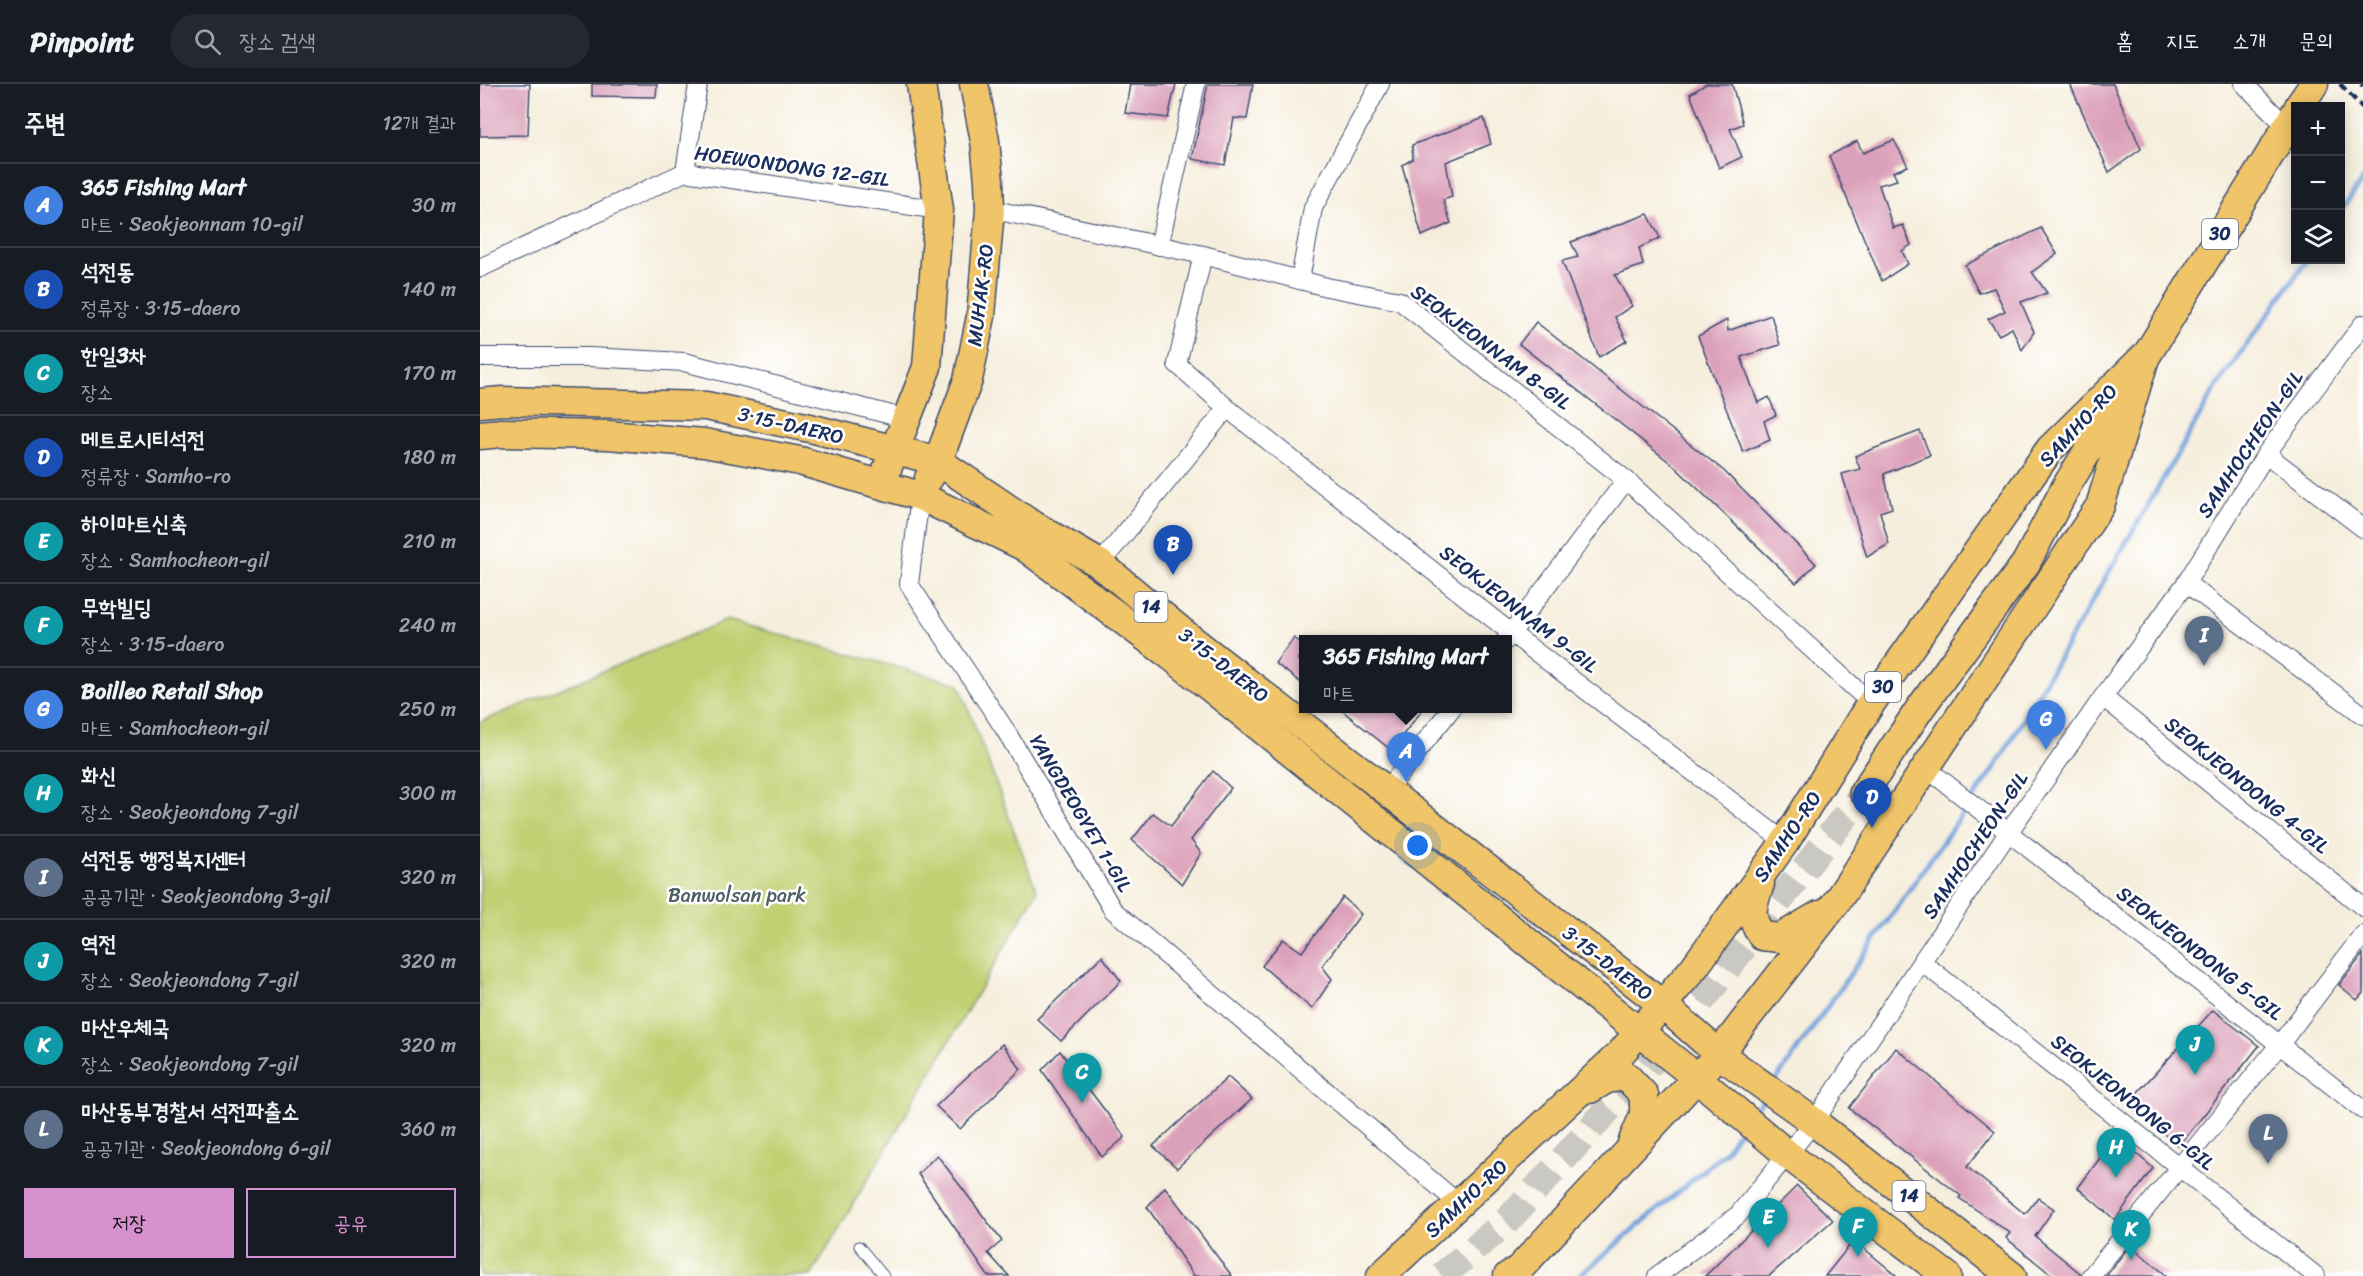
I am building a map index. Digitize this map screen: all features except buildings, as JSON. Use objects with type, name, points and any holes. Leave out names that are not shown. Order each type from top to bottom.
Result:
[{"type":"main road","points":[[882,484],[927,367],[939,210],[921,84]]},
{"type":"main road","name":"MUHAK-RO","points":[[920,496],[938,461],[968,380],[981,316],[990,209],[985,141],[974,84]]},
{"type":"main road","name":"SAMHO-RO","points":[[2302,102],[2314,84]]},
{"type":"main road","name":"SAMHO-RO","points":[[1864,792],[1921,707],[2025,562],[2067,485],[2291,120]]},
{"type":"main road","name":"SAMHO-RO","points":[[1381,1276],[1620,1054],[1693,969],[1785,842],[1871,704],[2050,449],[2145,356]]},
{"type":"main road","name":"SAMHO-RO","points":[[1518,1274],[1628,1153],[1704,1084],[1725,1059],[1930,771],[2100,506],[2145,356]]},
{"type":"main road","name":"3·15-DAERO","points":[[480,404],[502,401],[706,406],[810,428],[938,461],[1028,522],[1100,564],[1182,632],[1663,1005],[1725,1059],[1810,1119],[2012,1276]]},
{"type":"main road","name":"3·15-DAERO","points":[[480,435],[501,433],[608,435],[704,442],[800,461],[920,496],[1025,547],[1135,629],[1704,1084],[1785,1152],[1947,1276]]},
{"type":"main road","points":[[1764,871],[1752,906],[1753,923],[1762,936],[1780,938],[1805,925],[1835,904]]},
{"type":"main road","points":[[1573,1098],[1607,1079],[1626,1076],[1644,1095],[1644,1115],[1628,1153]]},
{"type":"street","points":[[685,172],[698,84]]},
{"type":"street","points":[[1159,246],[1196,84]]},
{"type":"street","points":[[1300,280],[1313,208],[1380,84]]},
{"type":"street","points":[[2244,84],[2291,113]]},
{"type":"street","name":"HOEWONDONG 12-GIL","points":[[480,268],[685,172],[939,210]]},
{"type":"street","name":"SEOKJEONNAM 8-GIL","points":[[990,209],[1400,301],[1626,480],[1871,704]]},
{"type":"street","name":"SEOKJEONNAM 9-GIL","points":[[1203,255],[1177,364],[1227,408],[1508,635]]},
{"type":"street","name":"SAMHOCHEON-GIL","points":[[1658,1276],[1738,1215],[1810,1119],[1923,963],[2003,829],[2103,698],[2186,583],[2266,454],[2363,324]]},
{"type":"street","points":[[480,357],[589,357],[684,362],[907,419]]},
{"type":"street","points":[[1100,564],[1227,408]]},
{"type":"street","points":[[2266,454],[2363,528]]},
{"type":"street","points":[[1510,635],[1626,480]]},
{"type":"street","name":"YANGDEOGYET 1-GIL","points":[[920,496],[909,584],[1004,728],[1113,910],[1459,1204]]},
{"type":"street","points":[[2186,583],[2363,715]]},
{"type":"street","name":"SEOKJEONNAM 9-GIL","points":[[1512,638],[1785,842]]},
{"type":"street","name":"SEOKJEONDONG 4-GIL","points":[[2103,698],[2363,907]]},
{"type":"street","points":[[1386,791],[1448,713]]},
{"type":"street","name":"SEOKJEONDONG 5-GIL","points":[[1930,771],[2363,1110]]},
{"type":"street","points":[[2091,1276],[2280,1044],[2363,936]]},
{"type":"street","name":"SEOKJEONDONG 6-GIL","points":[[1923,963],[2316,1276]]},
{"type":"lane","points":[[859,1246],[884,1276]]},
{"type":"green space","name":"Banwolsan park","points":[[727,620],[959,684],[1037,892],[811,1276],[480,1276],[480,722]]},
{"type":"waterway","points":[[2341,210],[2363,179]]},
{"type":"waterway","points":[[1774,1083],[1998,763],[2217,386],[2304,264]]},
{"type":"waterway","points":[[1753,1113],[1765,1096]]},
{"type":"waterway","points":[[1579,1276],[1723,1154],[1742,1127]]},
{"type":"tunnel","points":[[1442,1276],[1507,1221],[1672,1039],[1864,792]]},
{"type":"railway","points":[[2340,84],[2363,108]]},
{"type":"place","name":"석전동","points":[[1173,575]]},
{"type":"place","name":"석전동 행정복지센터","points":[[2204,666]]},
{"type":"place","name":"Boilleo Retail Shop","points":[[2046,750]]},
{"type":"place","name":"365 Fishing Mart","points":[[1406,782]]},
{"type":"place","name":"메트로시티석전","points":[[1872,828]]},
{"type":"place","name":"역전","points":[[2195,1075]]},
{"type":"place","name":"한일3차","points":[[1082,1103]]},
{"type":"place","name":"마산동부경찰서 석전파출소","points":[[2268,1164]]},
{"type":"place","name":"화신","points":[[2116,1178]]},
{"type":"place","name":"하이마트신축","points":[[1768,1248]]},
{"type":"place","name":"무학빌딩","points":[[1858,1257]]},
{"type":"place","name":"마산우체국","points":[[2131,1260]]}]
